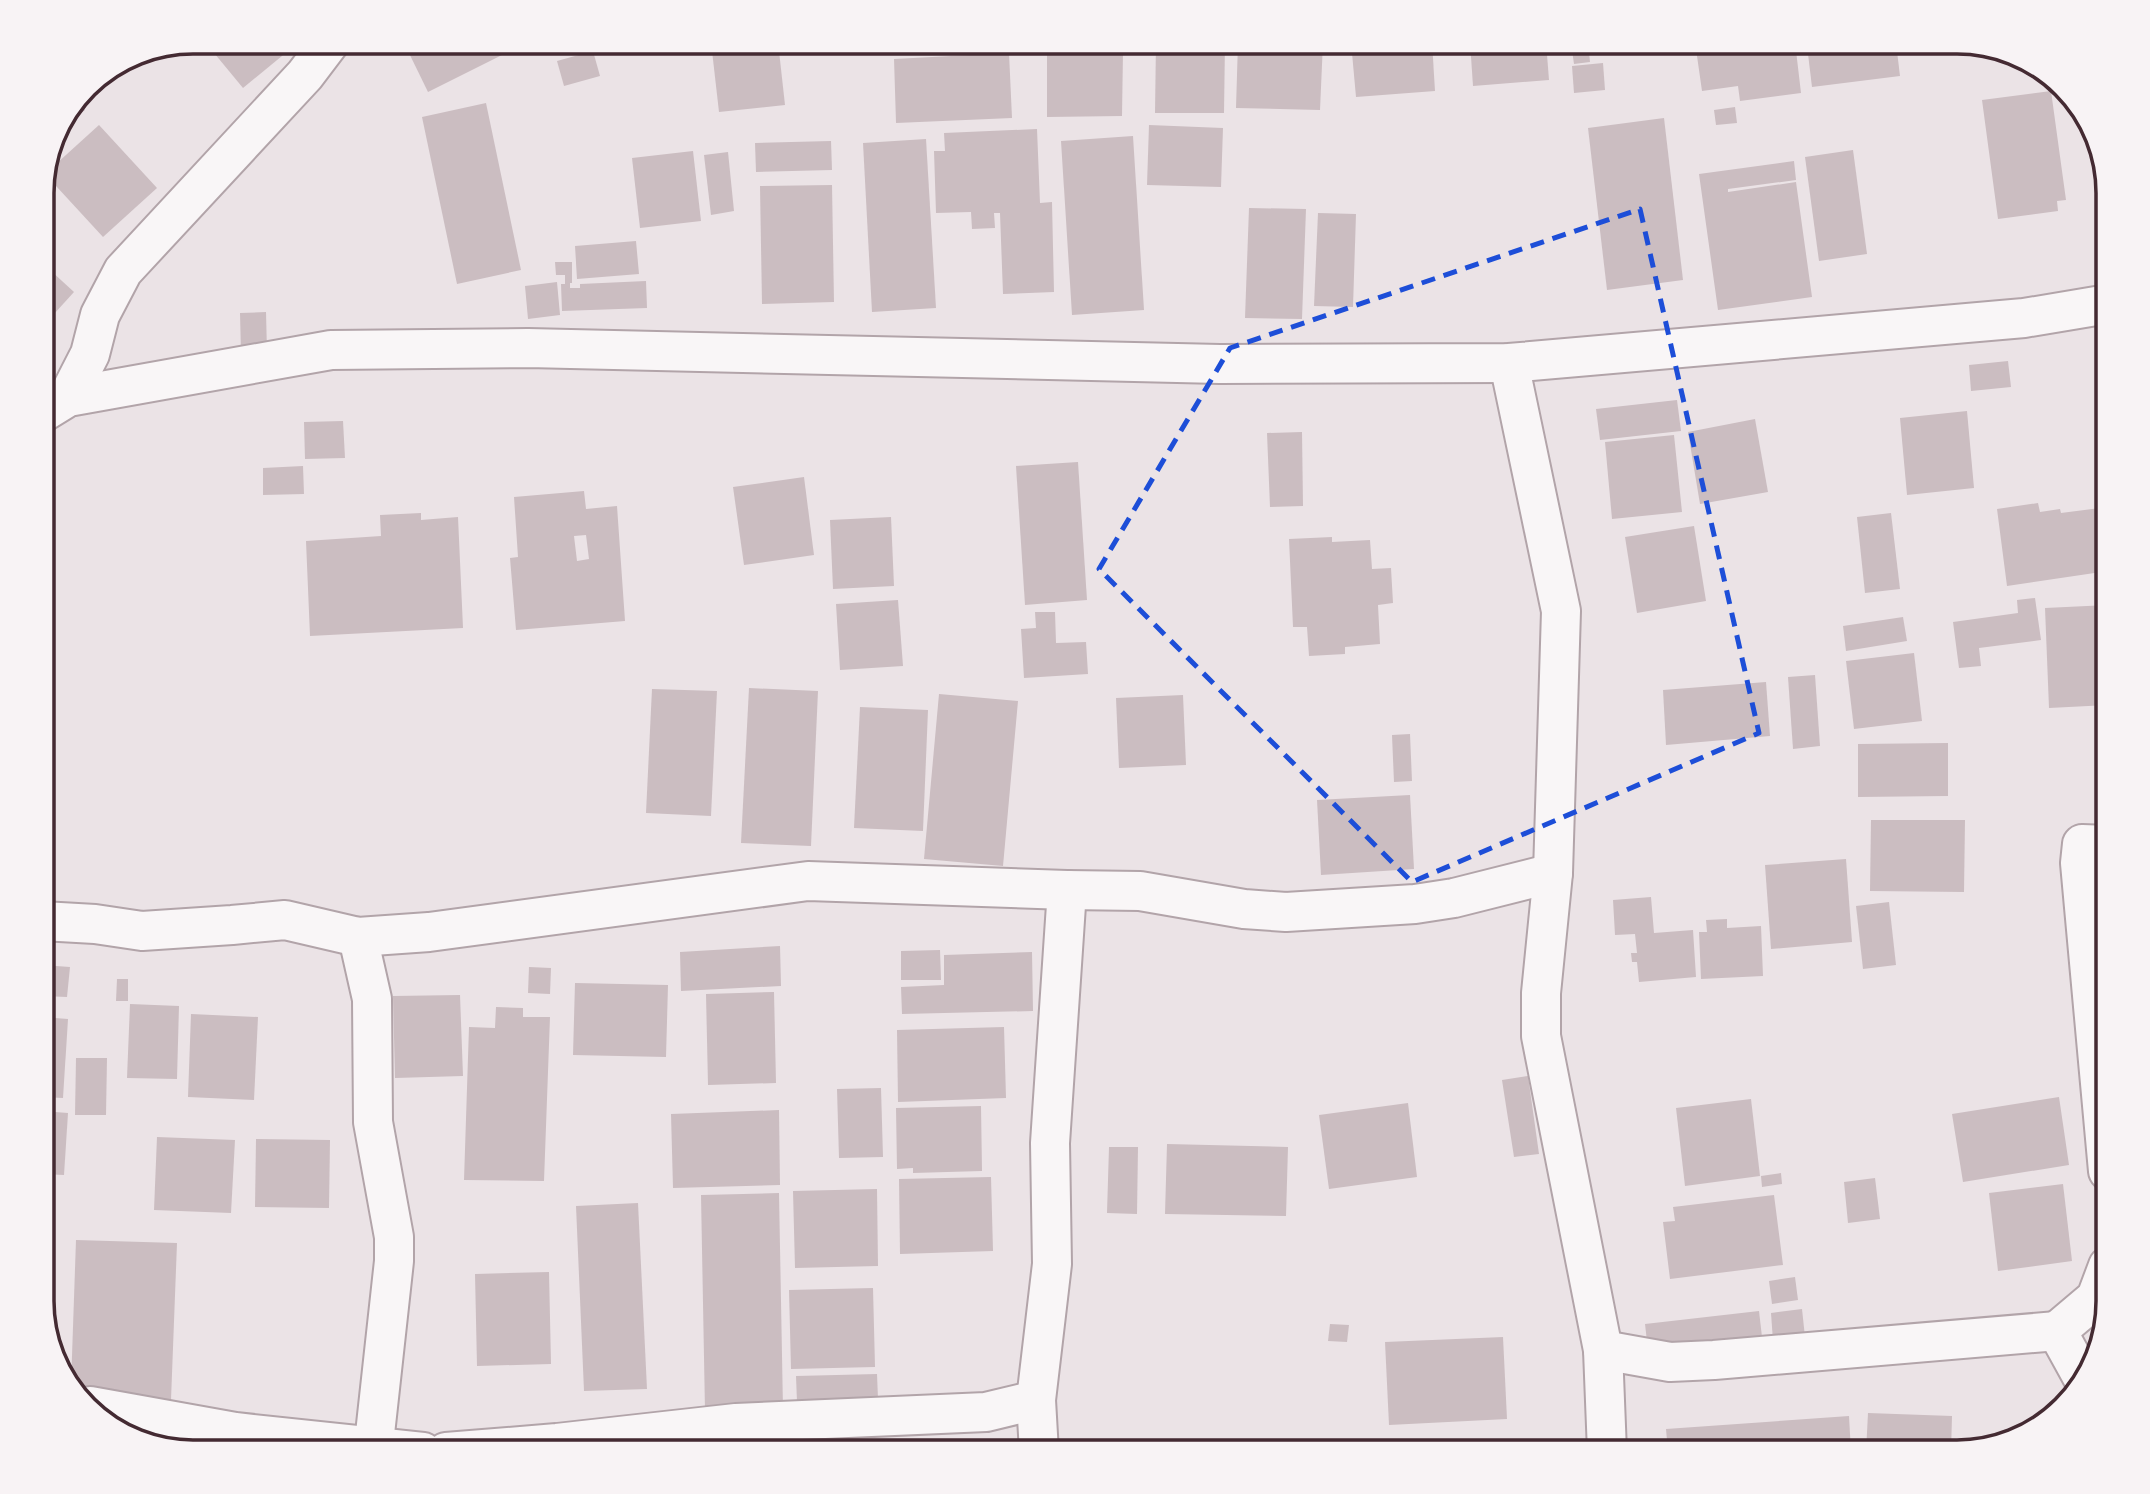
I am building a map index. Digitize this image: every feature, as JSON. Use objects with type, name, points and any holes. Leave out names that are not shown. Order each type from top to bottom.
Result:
[{"type":"street","points":[[55,405],[90,354],[100,315],[123,271],[321,54]]},
{"type":"street","points":[[55,405],[331,350],[528,348],[1220,364],[1509,363],[2024,318],[2096,306]]},
{"type":"street","points":[[1509,363],[1561,611],[1553,873],[1541,993],[1541,1036],[1603,1350],[1607,1440]]},
{"type":"street","points":[[2096,845],[2082,844],[2080,863],[2096,1039]]},
{"type":"street","points":[[55,922],[142,931],[232,926],[285,919],[358,937],[429,932],[808,881],[1140,891],[1244,909],[1286,912],[1415,904],[1454,898],[1553,873]]},
{"type":"street","points":[[1038,1440],[1036,1400],[1052,1264],[1050,1143],[1067,890]]},
{"type":"street","points":[[358,937],[372,999],[373,1122],[394,1237],[394,1261],[374,1440]]},
{"type":"street","points":[[1603,1350],[1670,1362],[1703,1361],[2057,1331],[2096,1298]]},
{"type":"street","points":[[2057,1331],[2078,1369]]},
{"type":"street","points":[[584,1440],[736,1423],[986,1412],[1036,1400]]},
{"type":"street","points":[[106,1409],[296,1440]]},
{"type":"highlighted area","points":[[1640,209],[1759,733],[1412,882],[1099,569],[1230,348]]},
{"type":"building","points":[[215,54],[284,54],[243,88]]},
{"type":"building","points":[[409,54],[502,54],[502,55],[428,92]]},
{"type":"building","points":[[582,54],[594,54],[600,76],[564,86],[557,61]]},
{"type":"building","points":[[712,54],[779,54],[785,105],[719,112]]},
{"type":"building","points":[[1009,54],[1012,118],[896,123],[894,59]]},
{"type":"building","points":[[1047,54],[1123,54],[1122,116],[1047,117]]},
{"type":"building","points":[[1156,54],[1225,54],[1224,113],[1155,113]]},
{"type":"building","points":[[1238,54],[1322,54],[1320,110],[1236,108]]},
{"type":"building","points":[[1352,54],[1433,54],[1435,91],[1356,97]]},
{"type":"building","points":[[1471,54],[1547,54],[1549,80],[1473,86]]},
{"type":"building","points":[[1573,54],[1589,54],[1590,62],[1574,64]]},
{"type":"building","points":[[1697,54],[1796,54],[1801,93],[1740,101],[1738,86],[1702,91]]},
{"type":"building","points":[[1808,54],[1897,54],[1900,76],[1812,87]]},
{"type":"building","points":[[1603,63],[1605,90],[1574,93],[1572,66]]},
{"type":"building","points":[[2051,91],[2066,200],[2057,201],[2058,211],[1998,219],[1982,100]]},
{"type":"building","points":[[486,103],[521,270],[457,284],[422,117]]},
{"type":"building","points":[[1735,107],[1737,123],[1716,125],[1714,110]]},
{"type":"building","points":[[1664,118],[1683,280],[1607,290],[1588,128]]},
{"type":"building","points":[[99,125],[157,188],[103,237],[55,185],[58,162]]},
{"type":"building","points":[[1149,125],[1223,128],[1221,187],[1147,185]]},
{"type":"building","points":[[1037,129],[1040,203],[1052,202],[1054,292],[1003,294],[1000,213],[994,213],[995,228],[972,229],[971,212],[936,213],[934,151],[945,151],[944,133]]},
{"type":"building","points":[[1133,136],[1144,310],[1072,315],[1061,141]]},
{"type":"building","points":[[926,139],[936,308],[872,312],[863,143]]},
{"type":"building","points":[[831,141],[832,170],[756,172],[755,143]]},
{"type":"building","points":[[1853,150],[1867,254],[1819,261],[1805,157]]},
{"type":"building","points":[[693,151],[701,221],[640,228],[632,158]]},
{"type":"building","points":[[728,152],[734,211],[711,215],[704,155]]},
{"type":"building","points":[[1794,161],[1796,180],[1728,189],[1728,192],[1796,182],[1812,297],[1718,310],[1699,174]]},
{"type":"building","points":[[832,185],[834,302],[762,304],[760,186]]},
{"type":"building","points":[[1249,208],[1306,209],[1302,319],[1245,318]]},
{"type":"building","points":[[1318,213],[1356,214],[1353,307],[1314,306]]},
{"type":"building","points":[[636,241],[639,274],[577,279],[575,246]]},
{"type":"building","points":[[555,262],[572,262],[570,288],[580,288],[580,284],[646,281],[647,308],[562,311],[561,284],[565,284],[565,275],[556,275]]},
{"type":"building","points":[[55,275],[74,292],[55,313]]},
{"type":"building","points":[[557,282],[560,315],[528,319],[525,286]]},
{"type":"building","points":[[266,312],[267,352],[241,353],[240,313]]},
{"type":"building","points":[[2008,361],[2011,387],[1971,391],[1969,365]]},
{"type":"building","points":[[1677,400],[1681,431],[1600,440],[1596,409]]},
{"type":"building","points":[[1967,411],[1974,488],[1907,495],[1900,418]]},
{"type":"building","points":[[1755,419],[1768,492],[1700,504],[1688,432]]},
{"type":"building","points":[[343,421],[345,458],[305,459],[304,422]]},
{"type":"building","points":[[1302,432],[1303,506],[1270,507],[1267,433]]},
{"type":"building","points":[[1674,435],[1682,512],[1612,519],[1605,442]]},
{"type":"building","points":[[1078,462],[1087,600],[1025,605],[1016,466]]},
{"type":"building","points":[[303,466],[304,494],[263,495],[263,468]]},
{"type":"building","points":[[804,477],[814,555],[744,565],[733,487]]},
{"type":"building","points":[[584,491],[586,509],[617,506],[625,621],[516,630],[510,558],[518,557],[514,497]],"holes":[[[586,535],[589,559],[577,561],[574,536]]]},
{"type":"building","points":[[2038,503],[2040,512],[2060,509],[2061,513],[2096,509],[2096,573],[2007,586],[1997,509]]},
{"type":"building","points":[[421,513],[421,520],[458,517],[463,628],[310,636],[306,541],[381,536],[380,515]]},
{"type":"building","points":[[1891,513],[1900,589],[1865,593],[1857,517]]},
{"type":"building","points":[[891,517],[894,586],[833,589],[830,520]]},
{"type":"building","points":[[1694,526],[1706,601],[1637,613],[1625,537]]},
{"type":"building","points":[[1332,537],[1332,542],[1370,540],[1372,569],[1391,568],[1393,603],[1378,605],[1380,644],[1345,647],[1345,654],[1309,656],[1307,627],[1293,627],[1289,539]]},
{"type":"building","points":[[2035,598],[2041,640],[1979,648],[1981,666],[1959,668],[1953,622],[2018,613],[2017,600]]},
{"type":"building","points":[[898,600],[903,666],[840,670],[836,604]]},
{"type":"building","points":[[2096,606],[2096,706],[2049,708],[2045,608]]},
{"type":"building","points":[[1035,612],[1055,612],[1056,643],[1086,642],[1088,674],[1024,678],[1021,629],[1036,628]]},
{"type":"building","points":[[1903,617],[1907,641],[1846,651],[1843,626]]},
{"type":"building","points":[[1914,653],[1922,721],[1854,729],[1846,661]]},
{"type":"building","points":[[1815,675],[1820,746],[1793,749],[1788,677]]},
{"type":"building","points":[[1766,682],[1770,736],[1666,745],[1663,690]]},
{"type":"building","points":[[749,688],[818,691],[811,846],[741,843]]},
{"type":"building","points":[[652,689],[717,691],[711,816],[646,813]]},
{"type":"building","points":[[939,694],[1018,701],[1003,866],[924,859]]},
{"type":"building","points":[[1183,695],[1186,765],[1119,768],[1116,698]]},
{"type":"building","points":[[860,707],[928,710],[923,831],[854,828]]},
{"type":"building","points":[[1410,734],[1412,781],[1394,782],[1392,735]]},
{"type":"building","points":[[1948,743],[1948,796],[1858,797],[1858,744]]},
{"type":"building","points":[[1410,795],[1414,869],[1321,875],[1317,800]]},
{"type":"building","points":[[1871,820],[1965,820],[1964,892],[1870,891]]},
{"type":"building","points":[[1846,859],[1852,942],[1771,949],[1765,865]]},
{"type":"building","points":[[1651,897],[1654,933],[1693,930],[1696,977],[1639,982],[1637,962],[1632,962],[1631,953],[1637,953],[1635,934],[1615,935],[1613,900]]},
{"type":"building","points":[[1889,902],[1896,965],[1863,969],[1856,906]]},
{"type":"building","points":[[1727,919],[1727,928],[1761,926],[1763,976],[1701,979],[1699,932],[1707,932],[1706,920]]},
{"type":"building","points":[[780,946],[781,986],[681,991],[680,952]]},
{"type":"building","points":[[940,950],[941,980],[901,980],[901,951]]},
{"type":"building","points":[[1032,952],[1033,1011],[902,1014],[901,987],[944,985],[944,955]]},
{"type":"building","points":[[55,966],[70,967],[67,997],[55,997]]},
{"type":"building","points":[[529,967],[551,968],[550,994],[528,993]]},
{"type":"building","points":[[117,979],[128,979],[128,1001],[116,1001]]},
{"type":"building","points":[[575,983],[668,985],[666,1057],[573,1055]]},
{"type":"building","points":[[774,992],[776,1083],[708,1085],[706,994]]},
{"type":"building","points":[[460,995],[463,1076],[395,1078],[393,996]]},
{"type":"building","points":[[130,1004],[179,1006],[177,1079],[127,1078]]},
{"type":"building","points":[[496,1007],[523,1008],[523,1017],[550,1017],[544,1181],[464,1180],[469,1027],[495,1028]]},
{"type":"building","points":[[191,1014],[258,1017],[254,1100],[188,1097]]},
{"type":"building","points":[[55,1018],[68,1019],[63,1098],[55,1098]]},
{"type":"building","points":[[1004,1027],[1006,1098],[898,1102],[897,1030]]},
{"type":"building","points":[[76,1058],[107,1058],[106,1115],[75,1115]]},
{"type":"building","points":[[1528,1076],[1539,1154],[1514,1157],[1502,1080]]},
{"type":"building","points":[[881,1088],[883,1157],[839,1158],[837,1089]]},
{"type":"building","points":[[2059,1097],[2069,1165],[1963,1182],[1952,1114]]},
{"type":"building","points":[[1751,1099],[1760,1176],[1685,1186],[1676,1108]]},
{"type":"building","points":[[1408,1103],[1417,1177],[1329,1189],[1319,1115]]},
{"type":"building","points":[[981,1106],[982,1171],[913,1173],[913,1168],[897,1169],[896,1108]]},
{"type":"building","points":[[779,1110],[780,1185],[673,1188],[671,1114]]},
{"type":"building","points":[[55,1112],[68,1113],[64,1175],[55,1175]]},
{"type":"building","points":[[157,1137],[235,1140],[231,1213],[154,1210]]},
{"type":"building","points":[[256,1139],[330,1140],[329,1208],[255,1207]]},
{"type":"building","points":[[1167,1144],[1288,1147],[1286,1216],[1165,1214]]},
{"type":"building","points":[[1109,1147],[1138,1147],[1137,1214],[1107,1213]]},
{"type":"building","points":[[1781,1173],[1782,1184],[1762,1187],[1761,1176]]},
{"type":"building","points":[[991,1177],[993,1251],[900,1254],[899,1179]]},
{"type":"building","points":[[1875,1178],[1880,1219],[1848,1223],[1844,1182]]},
{"type":"building","points":[[2063,1184],[2072,1261],[1998,1271],[1989,1193]]},
{"type":"building","points":[[877,1189],[878,1266],[795,1268],[793,1191]]},
{"type":"building","points":[[779,1193],[783,1409],[705,1411],[701,1195]]},
{"type":"building","points":[[1774,1195],[1783,1265],[1670,1279],[1663,1222],[1675,1221],[1673,1207]]},
{"type":"building","points":[[638,1203],[647,1389],[584,1391],[576,1206]]},
{"type":"building","points":[[76,1240],[177,1243],[171,1400],[93,1397],[72,1367]]},
{"type":"building","points":[[549,1272],[551,1364],[477,1366],[475,1274]]},
{"type":"building","points":[[1795,1277],[1798,1300],[1772,1304],[1769,1281]]},
{"type":"building","points":[[873,1288],[875,1367],[791,1369],[789,1290]]},
{"type":"building","points":[[1802,1309],[1805,1337],[1773,1341],[1771,1313]]},
{"type":"building","points":[[1759,1311],[1762,1337],[1648,1350],[1645,1324]]},
{"type":"building","points":[[1330,1324],[1349,1325],[1347,1342],[1328,1341]]},
{"type":"building","points":[[1503,1337],[1507,1419],[1389,1425],[1385,1342]]},
{"type":"building","points":[[877,1374],[878,1399],[797,1402],[796,1376]]},
{"type":"building","points":[[1868,1413],[1952,1416],[1951,1440],[1867,1440]]},
{"type":"building","points":[[1849,1416],[1850,1440],[1667,1440],[1666,1429]]}]
